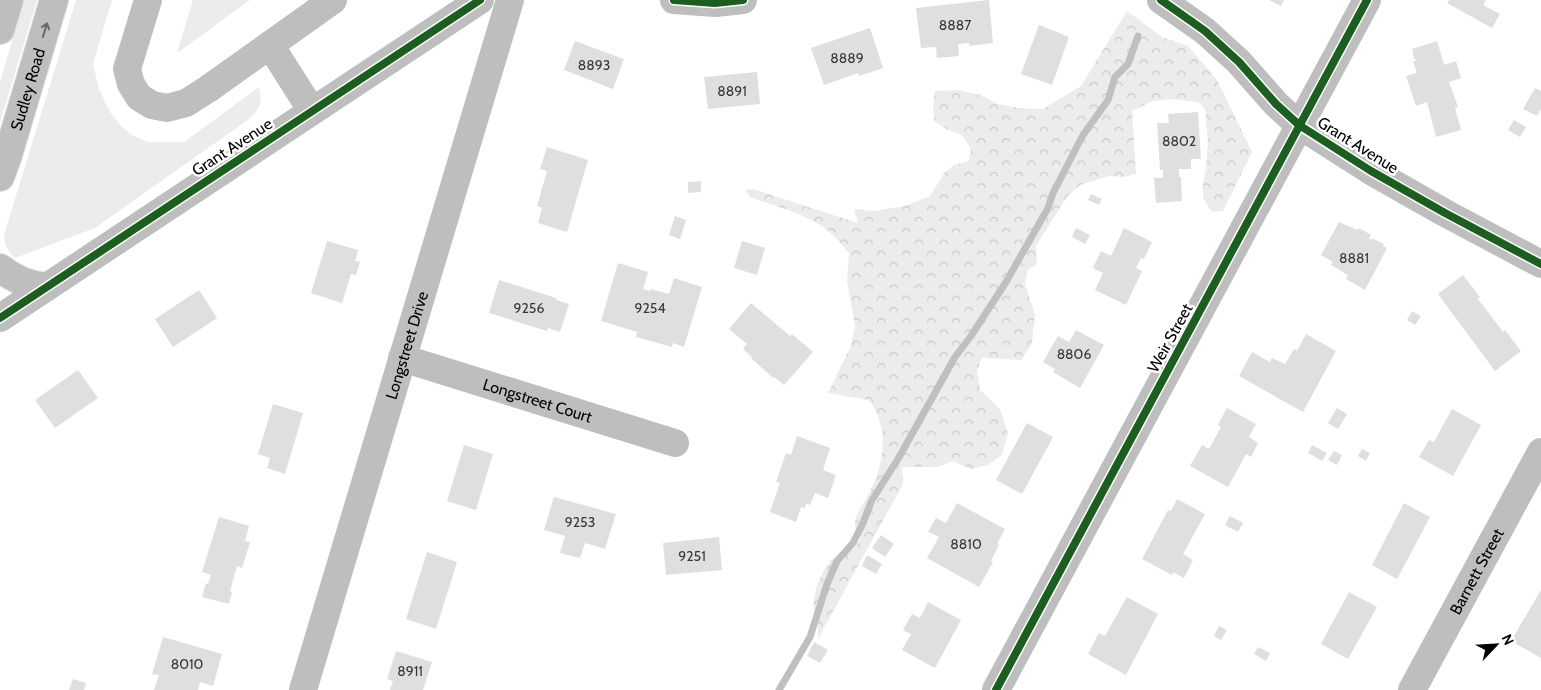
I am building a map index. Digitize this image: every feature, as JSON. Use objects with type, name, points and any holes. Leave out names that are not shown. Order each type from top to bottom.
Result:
[{"type":"street","points":[[0,30],[9,0]]},
{"type":"street","name":"Sudley Road","points":[[0,177],[8,158],[54,0]]},
{"type":"street","points":[[148,0],[127,69],[131,84],[139,97],[152,105],[167,108],[186,103],[334,0]]},
{"type":"street","name":"Grant Avenue","points":[[0,318],[480,0]]},
{"type":"street","name":"Longstreet Drive","points":[[303,690],[510,0]]},
{"type":"street","points":[[677,0],[714,3],[743,0]]},
{"type":"street","name":"Grant Avenue","points":[[1161,0],[1205,30],[1239,62],[1276,104],[1299,125],[1371,171],[1541,264]]},
{"type":"street","name":"Weir Street","points":[[996,690],[1367,0]]},
{"type":"street","points":[[270,45],[312,111]]},
{"type":"street","points":[[0,268],[12,278],[30,286],[45,287]]},
{"type":"street","name":"Longstreet Court","points":[[402,358],[675,443]]},
{"type":"street","name":"Barnett Street","points":[[1412,690],[1541,452]]},
{"type":"green space","points":[[24,0],[37,0],[0,123],[0,82]]},
{"type":"green space","points":[[76,0],[112,0],[93,64],[99,89],[110,112],[121,126],[132,135],[148,142],[184,142],[259,87],[260,104],[249,119],[95,228],[15,258],[7,248],[4,235]]},
{"type":"green space","points":[[193,0],[250,0],[177,53]]},
{"type":"green space","points":[[1127,11],[1162,37],[1188,46],[1217,80],[1252,152],[1223,211],[1212,212],[1203,198],[1208,141],[1205,109],[1198,102],[1171,99],[1153,101],[1132,111],[1136,174],[1123,177],[1109,176],[1080,185],[1067,197],[1036,246],[1037,264],[1028,270],[1025,284],[1035,315],[1032,343],[1021,360],[982,358],[977,370],[980,390],[1000,409],[1008,433],[1002,455],[988,465],[971,469],[952,461],[938,467],[902,467],[903,484],[818,639],[818,626],[813,604],[816,588],[824,570],[832,559],[854,549],[861,538],[855,521],[878,474],[883,448],[883,435],[876,411],[869,400],[828,393],[850,348],[855,326],[847,281],[849,254],[829,231],[817,223],[792,211],[750,197],[745,190],[753,189],[858,223],[854,209],[875,211],[905,206],[930,196],[945,172],[954,165],[969,161],[971,149],[962,135],[948,130],[934,121],[933,105],[935,91],[958,90],[981,95],[997,104],[1019,108],[1043,109],[1081,86]]},
{"type":"building","points":[[989,0],[993,43],[969,46],[969,43],[958,44],[959,56],[937,58],[936,47],[921,48],[916,8]]},
{"type":"building","points":[[1269,0],[1284,0],[1281,6]]},
{"type":"building","points":[[1449,0],[1486,0],[1483,5],[1500,14],[1492,28],[1447,3]]},
{"type":"building","points":[[1039,25],[1069,37],[1052,85],[1021,74]]},
{"type":"building","points":[[870,28],[883,68],[859,76],[858,73],[824,85],[811,48]]},
{"type":"building","points":[[575,41],[624,59],[613,89],[564,70]]},
{"type":"building","points":[[1437,41],[1444,65],[1456,61],[1461,78],[1449,82],[1458,107],[1455,108],[1461,130],[1436,137],[1427,102],[1416,106],[1406,76],[1417,73],[1412,49]]},
{"type":"building","points":[[757,72],[760,104],[708,109],[704,77]]},
{"type":"building","points":[[1535,88],[1541,91],[1541,109],[1537,116],[1523,109]]},
{"type":"building","points":[[1198,112],[1201,159],[1191,159],[1191,169],[1179,169],[1182,201],[1156,203],[1154,178],[1163,178],[1163,170],[1160,170],[1157,123],[1169,123],[1168,114]]},
{"type":"building","points":[[1514,120],[1526,127],[1520,137],[1508,130]]},
{"type":"building","points":[[547,147],[588,160],[567,232],[538,223],[542,208],[537,206],[547,171],[540,169]]},
{"type":"building","points":[[701,181],[701,192],[688,193],[688,182]]},
{"type":"building","points":[[1091,194],[1102,199],[1099,205],[1088,200]]},
{"type":"building","points":[[675,216],[686,220],[680,239],[669,235]]},
{"type":"building","points":[[1339,222],[1358,230],[1359,228],[1371,235],[1369,238],[1371,240],[1372,238],[1384,244],[1383,246],[1387,248],[1365,290],[1346,279],[1348,275],[1331,265],[1333,262],[1321,255]]},
{"type":"building","points":[[1076,228],[1090,235],[1085,244],[1072,237]]},
{"type":"building","points":[[1124,228],[1152,242],[1144,259],[1141,258],[1136,268],[1142,271],[1126,305],[1095,290],[1103,273],[1093,268],[1101,251],[1111,256]]},
{"type":"building","points":[[327,241],[358,250],[355,261],[360,262],[356,275],[351,274],[342,303],[311,293]]},
{"type":"building","points":[[742,241],[765,248],[757,275],[734,268]]},
{"type":"building","points":[[618,263],[648,272],[643,289],[650,291],[651,289],[669,294],[674,278],[702,287],[684,347],[673,343],[672,347],[636,337],[637,332],[601,321]]},
{"type":"building","points":[[1463,275],[1480,297],[1478,299],[1503,332],[1505,330],[1521,351],[1495,371],[1438,294]]},
{"type":"building","points":[[499,280],[569,304],[560,332],[548,328],[547,331],[489,313]]},
{"type":"building","points":[[199,290],[217,318],[173,347],[155,319]]},
{"type":"building","points":[[751,303],[790,336],[792,334],[813,352],[784,385],[773,378],[751,358],[743,349],[747,344],[729,329]]},
{"type":"building","points":[[1412,311],[1421,316],[1415,325],[1407,320]]},
{"type":"building","points":[[1076,330],[1104,345],[1080,388],[1053,372],[1055,369],[1043,362],[1058,336],[1069,342]]},
{"type":"building","points":[[1306,334],[1336,351],[1303,412],[1239,376],[1252,352],[1270,362],[1272,358],[1285,364],[1294,349],[1297,351]]},
{"type":"building","points":[[78,370],[98,398],[55,428],[35,400]]},
{"type":"building","points":[[273,404],[303,413],[285,474],[267,468],[270,458],[258,454]]},
{"type":"building","points":[[1227,408],[1256,424],[1249,437],[1258,443],[1251,457],[1246,454],[1228,487],[1190,466],[1202,445],[1209,449],[1221,427],[1218,425]]},
{"type":"building","points":[[1337,408],[1347,414],[1338,429],[1328,423]]},
{"type":"building","points":[[1452,409],[1481,425],[1453,476],[1419,457],[1429,440],[1434,442]]},
{"type":"building","points":[[1027,423],[1053,437],[1022,494],[996,480]]},
{"type":"building","points":[[797,436],[830,448],[823,470],[836,475],[828,498],[815,493],[810,505],[806,504],[805,508],[801,507],[796,522],[770,512],[780,483],[776,482],[786,453],[791,455]]},
{"type":"building","points":[[464,445],[493,454],[476,510],[447,501]]},
{"type":"building","points":[[1312,445],[1327,453],[1322,461],[1308,453]]},
{"type":"building","points":[[1362,449],[1370,453],[1366,461],[1358,456]]},
{"type":"building","points":[[1334,451],[1342,455],[1337,465],[1328,460]]},
{"type":"building","points":[[554,497],[616,514],[605,549],[585,543],[580,558],[560,553],[565,536],[544,530]]},
{"type":"building","points":[[1177,499],[1205,514],[1183,554],[1193,560],[1184,578],[1173,572],[1172,575],[1142,559],[1168,510],[1171,511]]},
{"type":"building","points":[[957,503],[1005,529],[997,544],[999,545],[991,561],[993,562],[979,587],[927,558],[939,537],[928,532],[936,518],[946,523]]},
{"type":"building","points":[[1404,503],[1430,517],[1397,579],[1372,565]]},
{"type":"building","points":[[1230,516],[1243,523],[1238,532],[1225,525]]},
{"type":"building","points":[[219,517],[249,526],[245,541],[250,542],[242,568],[237,566],[230,591],[232,592],[229,604],[202,597],[206,583],[208,584],[211,575],[202,572]]},
{"type":"building","points":[[881,535],[894,544],[885,557],[872,548]]},
{"type":"building","points":[[719,537],[722,570],[666,575],[663,543]]},
{"type":"building","points":[[427,552],[457,562],[436,629],[406,619]]},
{"type":"building","points":[[867,555],[882,564],[876,574],[862,566]]},
{"type":"building","points":[[1541,590],[1541,658],[1511,641]]},
{"type":"building","points":[[1349,592],[1377,607],[1348,659],[1321,644]]},
{"type":"building","points":[[1127,597],[1158,614],[1126,675],[1088,654],[1099,633],[1105,636]]},
{"type":"building","points":[[928,602],[961,620],[935,668],[902,650],[911,634],[903,630],[912,614],[920,618]]},
{"type":"building","points":[[1219,626],[1227,630],[1221,640],[1214,636]]},
{"type":"building","points":[[163,637],[222,654],[213,686],[200,682],[198,690],[154,690],[159,675],[152,674]]},
{"type":"building","points":[[814,642],[828,650],[820,663],[807,656]]},
{"type":"building","points":[[1258,647],[1270,653],[1266,661],[1254,654]]},
{"type":"building","points":[[396,651],[432,662],[423,690],[390,690],[393,681],[387,679]]},
{"type":"building","points":[[73,679],[86,683],[84,690],[69,690]]},
{"type":"waterway","points":[[779,690],[810,637],[827,584],[837,561],[853,543],[872,500],[898,459],[955,357],[1006,282],[1048,208],[1053,193],[1083,135],[1108,100],[1115,77],[1128,64],[1138,36]]},
{"type":"cycle path","points":[[0,318],[480,0]]},
{"type":"cycle path","points":[[674,0],[715,3],[743,0]]},
{"type":"cycle path","points":[[1161,0],[1205,31],[1239,62],[1276,104],[1299,125],[1371,171],[1541,264]]},
{"type":"cycle path","points":[[996,690],[1367,0]]}]
